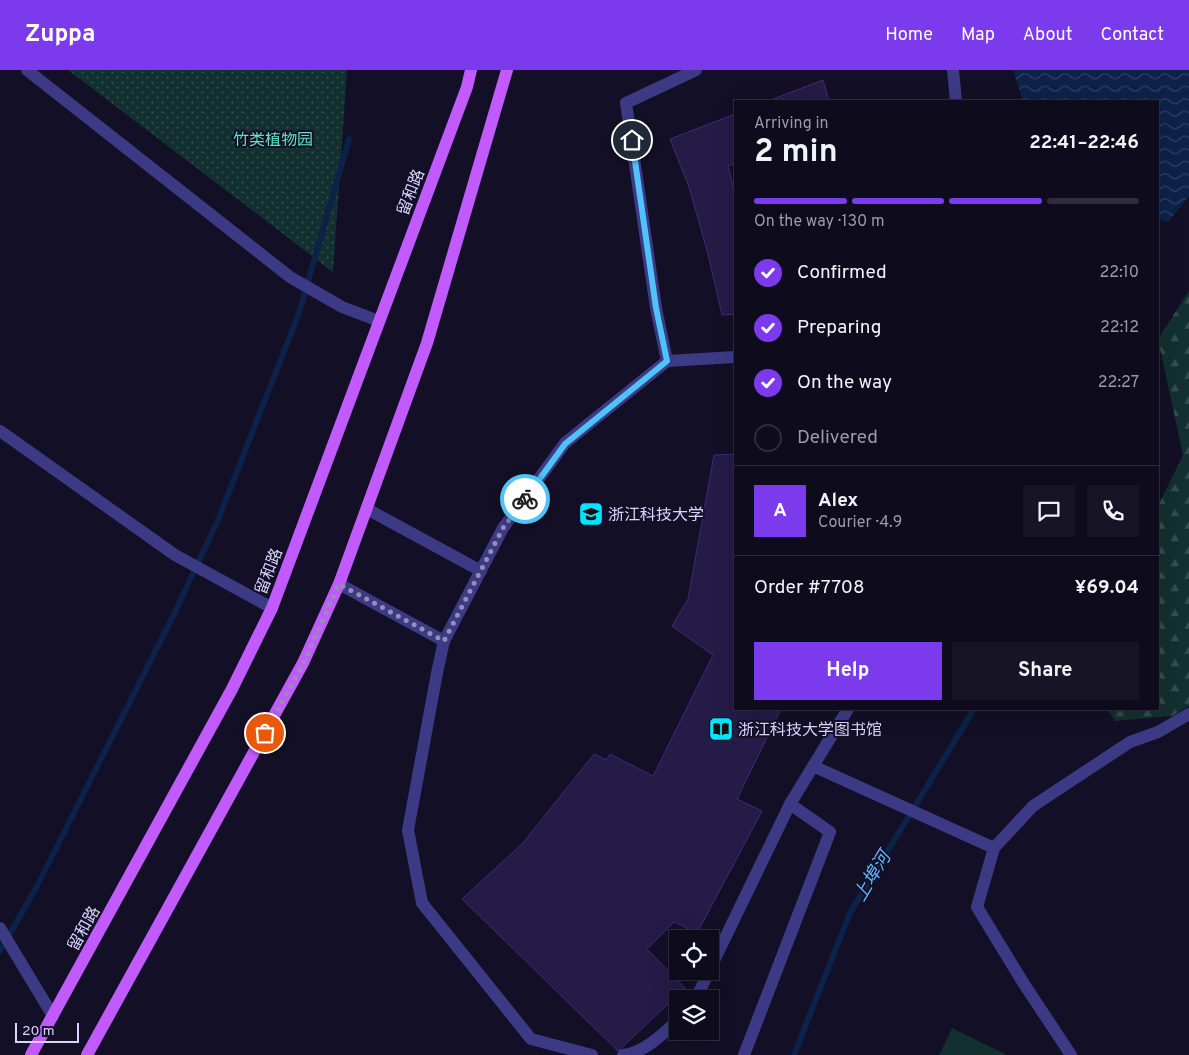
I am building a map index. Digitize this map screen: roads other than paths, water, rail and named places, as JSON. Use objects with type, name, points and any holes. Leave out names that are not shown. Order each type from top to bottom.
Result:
[{"type":"main road","name":"留和路","points":[[31,1055],[232,689],[272,608],[467,87],[471,70]]},
{"type":"main road","points":[[88,1055],[303,664],[339,584],[427,343],[507,70]]},
{"type":"street","points":[[27,70],[290,278],[342,308],[379,321]]},
{"type":"street","points":[[667,361],[656,308],[626,102],[696,70]]},
{"type":"street","points":[[953,70],[956,100]]},
{"type":"street","points":[[592,1055],[531,1039],[422,903],[408,830],[444,641],[503,528],[565,444],[667,361],[734,357]]},
{"type":"street","points":[[0,431],[189,562],[272,608]]},
{"type":"street","points":[[367,509],[481,571]]},
{"type":"street","points":[[339,584],[444,641]]},
{"type":"street","points":[[719,951],[790,804],[847,710]]},
{"type":"street","points":[[1071,1055],[977,908],[994,848],[1033,806],[1130,742],[1158,732],[1189,714]]},
{"type":"street","points":[[813,766],[994,848]]},
{"type":"street","points":[[744,1055],[830,832],[790,804]]},
{"type":"street","points":[[1,930],[53,1016]]},
{"type":"street","points":[[623,1055],[631,1054],[661,1037],[669,1029]]},
{"type":"water","points":[[1013,70],[1189,70],[1189,196],[1168,222],[1159,219],[1159,100],[1023,100]]},
{"type":"waterway","points":[[0,951],[36,888],[173,616],[218,520],[299,313],[349,139]]},
{"type":"waterway","name":"上埠河","points":[[794,1055],[850,913],[973,710]]},
{"type":"place","name":"浙江科技大学","points":[[591,514]]},
{"type":"place","name":"浙江科技大学图书馆","points":[[721,729]]},
{"type":"park label","name":"竹类植物园","points":[[273,139]]}]
